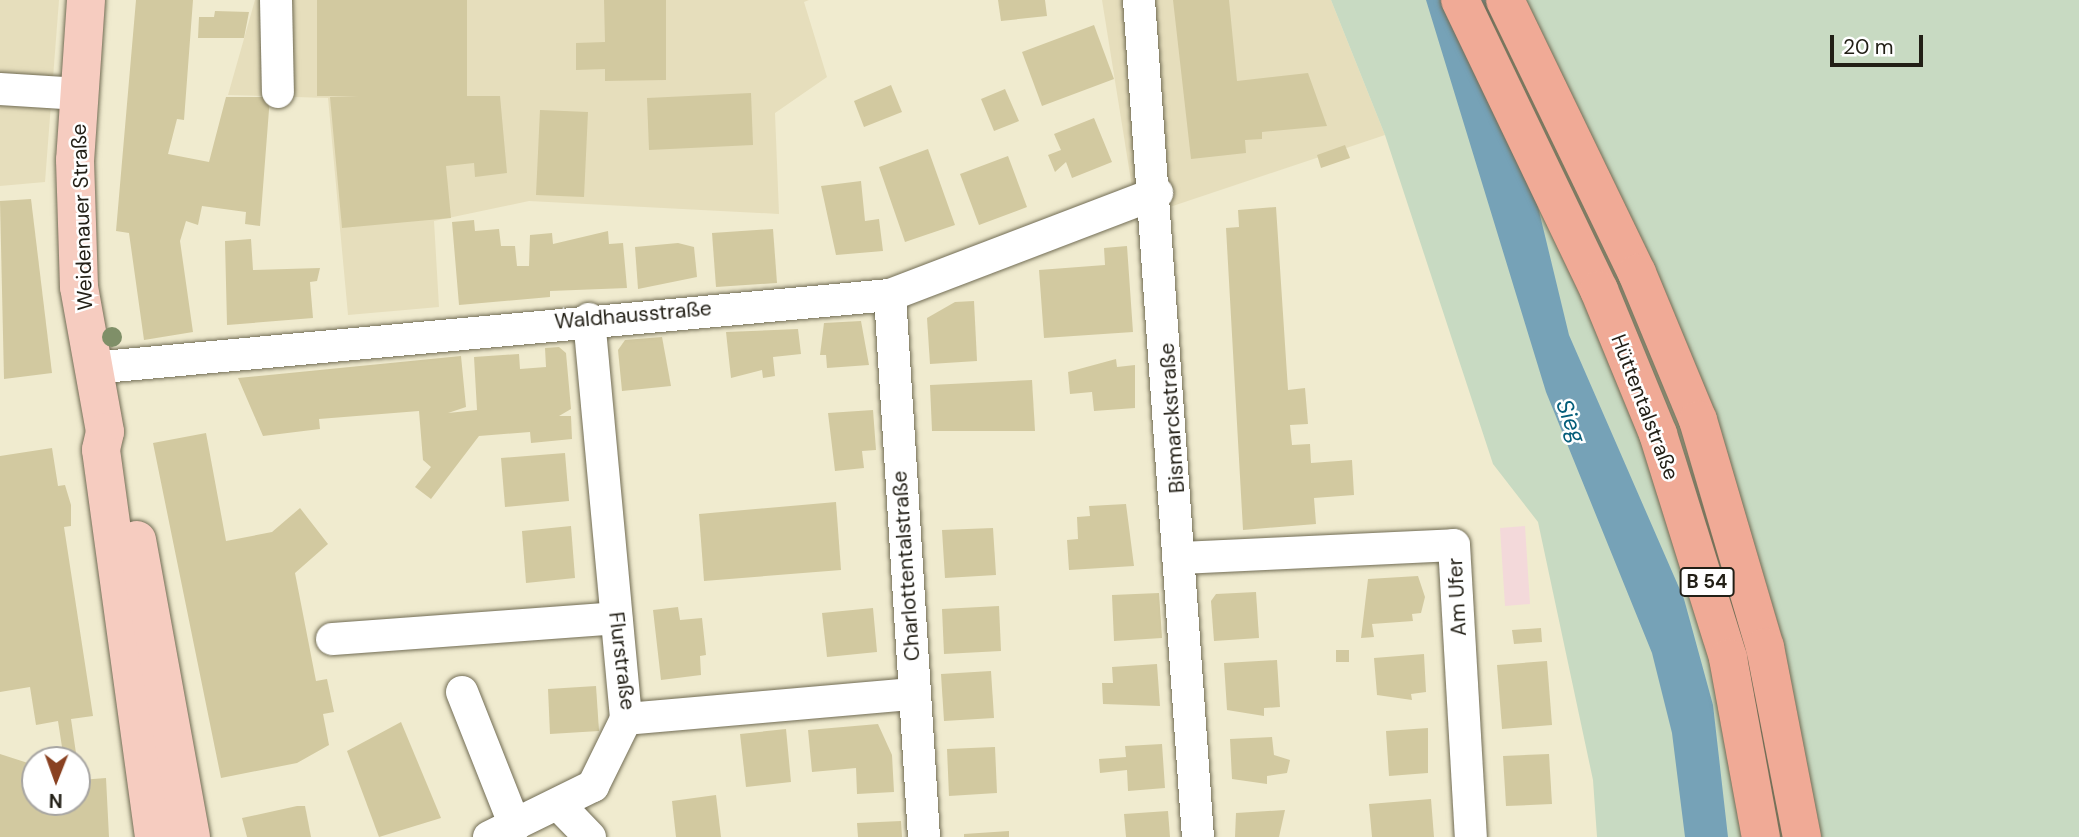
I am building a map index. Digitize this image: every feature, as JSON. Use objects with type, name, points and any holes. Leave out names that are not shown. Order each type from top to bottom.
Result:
[{"type":"highway","name":"Hüttentalstraße","points":[[1460,0],[1599,290],[1658,434],[1728,658],[1761,837]]},
{"type":"highway","name":"Hüttentalstraße","points":[[1505,0],[1637,273],[1698,420],[1765,647],[1802,837]]},
{"type":"main road","name":"Weidenauer Straße","points":[[86,0],[80,94],[79,286],[105,432],[101,450],[158,738],[191,837]]},
{"type":"main road","name":"Weidenauer Straße","points":[[154,837],[158,738]]},
{"type":"street","points":[[276,0],[278,92]]},
{"type":"street","name":"Bismarckstraße","points":[[1139,0],[1157,193],[1198,837]]},
{"type":"street","points":[[0,89],[80,94]]},
{"type":"street","name":"Waldhausstraße","points":[[92,368],[589,319],[890,295],[1157,193]]},
{"type":"street","name":"Charlottentalstraße","points":[[890,295],[924,837]]},
{"type":"street","name":"Flurstraße","points":[[589,319],[626,719],[914,694]]},
{"type":"street","name":"Am Ufer","points":[[1181,558],[1454,545],[1471,837]]},
{"type":"street","points":[[332,639],[616,618]]},
{"type":"street","points":[[462,692],[502,832],[593,786],[626,719]]},
{"type":"street","points":[[558,804],[590,837]]},
{"type":"shaded area","points":[[0,0],[59,0],[45,182],[0,186]]},
{"type":"shaded area","points":[[255,0],[809,0],[804,2],[827,77],[775,113],[779,214],[529,201],[434,221],[439,307],[348,315],[328,98],[228,95]]},
{"type":"shaded area","points":[[1102,0],[1331,0],[1385,135],[1137,218]]},
{"type":"shaded area","points":[[1525,526],[1530,604],[1505,606],[1500,528]]},
{"type":"green space","points":[[1331,0],[2079,0],[2079,837],[1597,837],[1593,780],[1538,522],[1493,464],[1385,135]]},
{"type":"water","name":"Sieg","points":[[1426,0],[1488,0],[1569,335],[1684,599],[1713,705],[1728,837],[1685,837],[1672,733],[1652,653],[1546,392]]},
{"type":"building","points":[[136,0],[193,0],[184,120],[177,119],[168,154],[209,162],[226,97],[270,97],[260,226],[245,224],[246,212],[202,206],[198,225],[186,221],[180,241],[193,332],[144,340],[129,233],[116,231]]},
{"type":"building","points":[[317,0],[467,0],[467,96],[500,96],[507,173],[475,177],[474,163],[446,166],[451,218],[342,228],[330,97],[359,96],[317,96]]},
{"type":"building","points":[[604,0],[666,0],[666,80],[605,81],[605,69],[576,70],[576,43],[605,42]]},
{"type":"building","points":[[998,0],[1045,0],[1047,16],[1001,21]]},
{"type":"building","points":[[1173,0],[1229,0],[1237,81],[1308,73],[1327,126],[1262,132],[1262,139],[1245,140],[1246,153],[1191,159]]},
{"type":"building","points":[[215,11],[249,12],[244,38],[198,38],[199,17],[214,17]]},
{"type":"building","points":[[1094,25],[1114,79],[1042,106],[1022,52]]},
{"type":"building","points":[[891,85],[902,112],[864,127],[854,101]]},
{"type":"building","points":[[1005,89],[1019,121],[994,131],[981,99]]},
{"type":"building","points":[[751,93],[753,145],[649,150],[647,98]]},
{"type":"building","points":[[540,110],[588,112],[584,197],[536,195]]},
{"type":"building","points":[[1094,118],[1112,162],[1072,178],[1066,162],[1055,172],[1048,155],[1061,150],[1054,134]]},
{"type":"building","points":[[1345,145],[1350,158],[1321,168],[1317,155]]},
{"type":"building","points":[[928,149],[955,225],[905,242],[879,167]]},
{"type":"building","points":[[1008,156],[1027,207],[979,225],[960,174]]},
{"type":"building","points":[[861,181],[865,221],[879,219],[883,251],[836,255],[821,186]]},
{"type":"building","points":[[31,199],[52,373],[4,379],[0,201]]},
{"type":"building","points":[[1276,207],[1288,390],[1305,388],[1308,424],[1290,425],[1292,445],[1310,444],[1311,463],[1352,460],[1354,495],[1314,498],[1316,524],[1243,530],[1226,228],[1239,227],[1238,210]]},
{"type":"building","points":[[474,220],[475,231],[499,229],[501,246],[515,246],[517,266],[529,266],[530,235],[552,233],[553,244],[608,231],[609,244],[623,243],[627,288],[550,291],[550,297],[459,305],[452,222]]},
{"type":"building","points":[[773,229],[777,283],[716,287],[712,233]]},
{"type":"building","points":[[251,239],[253,270],[320,268],[317,281],[310,282],[313,318],[227,325],[225,241]]},
{"type":"building","points":[[678,243],[694,247],[697,277],[638,289],[635,247]]},
{"type":"building","points":[[1127,246],[1133,332],[1044,338],[1039,270],[1105,265],[1104,248]]},
{"type":"building","points":[[974,301],[977,361],[930,364],[927,318],[955,302]]},
{"type":"building","points":[[861,321],[869,365],[827,368],[826,355],[820,355],[824,323]]},
{"type":"building","points":[[798,329],[801,354],[773,357],[775,376],[763,378],[762,370],[731,378],[726,332]]},
{"type":"building","points":[[662,337],[671,386],[622,391],[618,350],[625,340]]},
{"type":"building","points":[[559,347],[566,353],[571,409],[559,416],[571,416],[572,439],[531,443],[530,432],[479,436],[431,499],[415,487],[431,467],[423,460],[419,411],[319,419],[320,429],[263,436],[238,378],[461,356],[466,407],[448,413],[477,410],[474,357],[519,354],[520,369],[546,367],[545,348]]},
{"type":"building","points":[[1116,359],[1117,367],[1135,365],[1135,408],[1094,411],[1092,392],[1070,394],[1068,372]]},
{"type":"building","points":[[1032,380],[1035,431],[932,431],[930,385]]},
{"type":"building","points":[[873,410],[876,450],[862,451],[864,468],[835,471],[828,413]]},
{"type":"building","points":[[206,433],[226,541],[272,532],[300,508],[328,544],[295,573],[316,681],[327,679],[334,712],[323,714],[329,745],[297,763],[221,778],[153,443]]},
{"type":"building","points":[[52,448],[58,486],[65,485],[71,505],[71,526],[64,527],[93,716],[71,719],[75,746],[62,746],[58,721],[36,725],[30,687],[0,692],[0,456]]},
{"type":"building","points":[[565,453],[569,501],[505,507],[501,458]]},
{"type":"building","points":[[836,502],[841,570],[704,581],[699,514]]},
{"type":"building","points":[[1126,504],[1134,566],[1069,570],[1067,540],[1078,539],[1077,517],[1090,516],[1089,506]]},
{"type":"building","points":[[571,526],[575,578],[526,583],[522,531]]},
{"type":"building","points":[[993,528],[996,575],[945,578],[942,530]]},
{"type":"building","points":[[1418,576],[1425,597],[1421,613],[1412,614],[1413,621],[1372,624],[1374,637],[1361,638],[1368,579]]},
{"type":"building","points":[[1256,592],[1259,638],[1214,641],[1211,601],[1216,594]]},
{"type":"building","points":[[1159,593],[1162,638],[1114,641],[1112,595]]},
{"type":"building","points":[[999,606],[1001,651],[944,654],[942,609]]},
{"type":"building","points":[[678,607],[680,620],[702,618],[706,655],[700,656],[701,675],[661,680],[653,610]]},
{"type":"building","points":[[873,608],[877,652],[827,657],[822,613]]},
{"type":"building","points":[[1541,628],[1542,642],[1514,644],[1512,630]]},
{"type":"building","points":[[1336,650],[1349,650],[1349,662],[1336,662]]},
{"type":"building","points":[[1424,654],[1426,692],[1411,694],[1412,700],[1377,695],[1374,658]]},
{"type":"building","points":[[1277,660],[1280,707],[1264,708],[1264,716],[1227,710],[1224,663]]},
{"type":"building","points":[[1547,661],[1552,725],[1502,729],[1497,665]]},
{"type":"building","points":[[1157,664],[1160,706],[1103,704],[1102,683],[1113,683],[1112,667]]},
{"type":"building","points":[[991,671],[994,718],[944,721],[941,674]]},
{"type":"building","points":[[596,686],[599,731],[550,734],[548,689]]},
{"type":"building","points":[[401,722],[441,818],[379,837],[347,751]]},
{"type":"building","points":[[878,724],[892,755],[894,792],[857,794],[856,768],[812,772],[808,730]]},
{"type":"building","points":[[1428,728],[1428,773],[1389,776],[1386,731]]},
{"type":"building","points":[[786,729],[791,782],[746,787],[740,734]]},
{"type":"building","points":[[1272,737],[1274,755],[1290,760],[1287,773],[1267,776],[1267,784],[1232,779],[1230,739]]},
{"type":"building","points":[[1162,744],[1165,788],[1128,791],[1127,770],[1100,773],[1099,759],[1126,757],[1125,746]]},
{"type":"building","points":[[995,747],[997,793],[949,796],[947,749]]},
{"type":"building","points":[[0,754],[21,761],[21,816],[91,816],[91,779],[106,778],[109,837],[0,837]]},
{"type":"building","points":[[1549,754],[1552,804],[1506,806],[1503,756]]},
{"type":"building","points":[[716,795],[721,837],[676,837],[672,801]]},
{"type":"building","points":[[1431,799],[1434,837],[1372,837],[1369,804]]},
{"type":"building","points":[[305,806],[311,837],[247,837],[242,818]]},
{"type":"building","points":[[1285,810],[1279,837],[1235,837],[1236,813]]},
{"type":"building","points":[[1168,811],[1170,837],[1126,837],[1124,814]]},
{"type":"building","points":[[901,821],[902,837],[858,837],[857,823]]},
{"type":"building","points":[[1009,831],[1009,837],[964,837],[964,834]]}]
